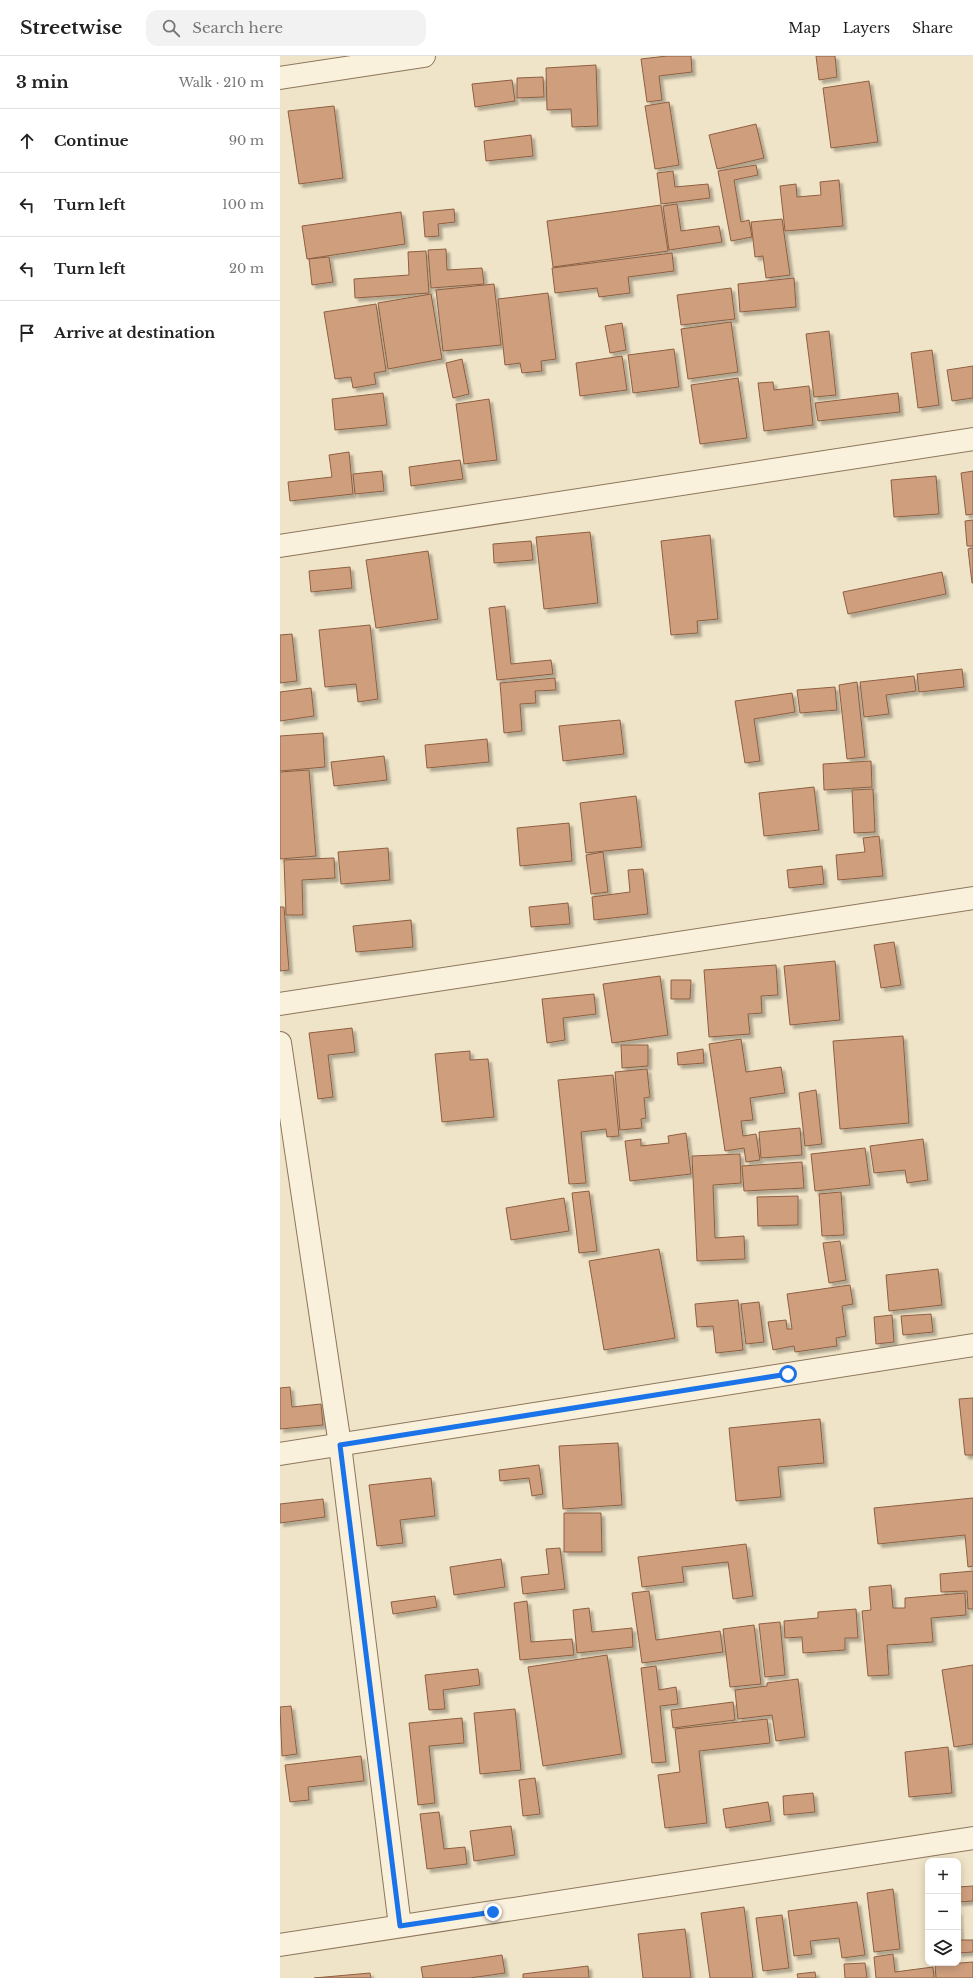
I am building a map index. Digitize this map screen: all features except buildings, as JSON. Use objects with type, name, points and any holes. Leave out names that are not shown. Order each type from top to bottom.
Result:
[{"type":"street","points":[[280,78],[424,56]]},
{"type":"street","points":[[280,546],[973,439]]},
{"type":"street","points":[[280,1004],[973,898]]},
{"type":"street","points":[[280,1043],[340,1445],[400,1926]]},
{"type":"street","points":[[280,1454],[973,1345]]},
{"type":"street","points":[[280,1945],[973,1838]]},
{"type":"route","points":[[493,1912],[400,1926],[340,1445],[788,1374]]}]
